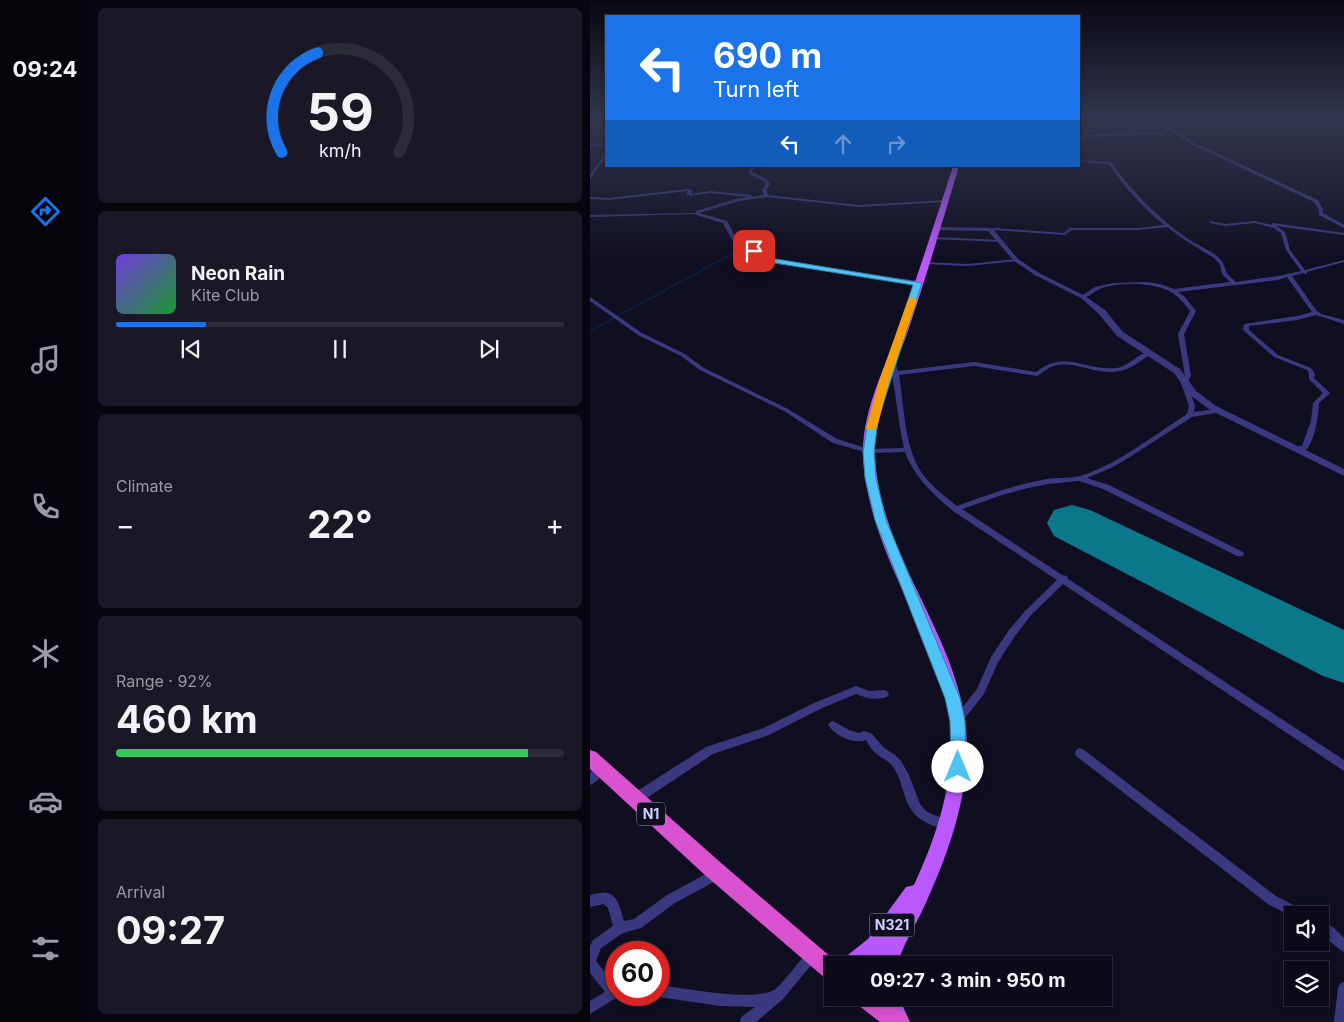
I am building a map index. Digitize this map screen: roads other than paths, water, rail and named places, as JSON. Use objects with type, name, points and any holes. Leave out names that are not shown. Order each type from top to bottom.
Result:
[{"type":"highway","name":"N1","points":[[594,769],[635,799],[718,874],[824,963]]},
{"type":"highway","points":[[877,1006],[898,1022]]},
{"type":"main road","name":"N321","points":[[890,956],[920,897],[947,825],[958,767],[958,721],[946,679],[880,520],[871,478],[869,452],[873,420],[956,167]]},
{"type":"main road","name":"N321","points":[[862,956],[875,946],[892,926],[916,890],[926,879]]},
{"type":"main road","points":[[891,1006],[898,1022]]},
{"type":"street","points":[[590,178],[599,166]]},
{"type":"street","points":[[1112,166],[1118,175],[1166,226],[1216,257],[1222,264],[1225,274],[1234,284]]},
{"type":"street","points":[[1242,166],[1295,194],[1316,202],[1321,210],[1320,214],[1344,227]]},
{"type":"street","points":[[752,167],[750,172],[765,180],[768,184],[764,190],[766,196]]},
{"type":"street","points":[[590,198],[608,199],[688,190],[691,191],[688,194],[710,192],[757,197]]},
{"type":"street","points":[[590,216],[694,213],[766,196],[859,206],[945,201]]},
{"type":"street","points":[[694,213],[725,222],[734,240],[764,259],[918,283]]},
{"type":"street","points":[[1212,222],[1225,225],[1246,222],[1269,224],[1344,234]]},
{"type":"street","points":[[1269,224],[1283,232],[1288,250],[1305,272]]},
{"type":"street","points":[[995,229],[1065,234],[1070,229],[1166,226]]},
{"type":"street","points":[[935,228],[990,229],[1016,260],[1037,274],[1084,297],[1102,312],[1120,334],[1177,372],[1184,383],[1192,406],[1190,415]]},
{"type":"street","points":[[933,238],[1002,241]]},
{"type":"street","points":[[924,263],[968,265],[1016,260]]},
{"type":"street","points":[[1173,291],[1289,276],[1344,261]]},
{"type":"street","points":[[1289,276],[1317,313]]},
{"type":"street","points":[[1084,297],[1097,288],[1117,284],[1159,284],[1166,286],[1183,298],[1193,311],[1181,334],[1188,376],[1184,383]]},
{"type":"street","points":[[590,299],[640,334],[683,355],[702,369],[769,401],[835,441],[869,452],[908,450]]},
{"type":"street","points":[[1295,449],[1304,448],[1309,440],[1317,417],[1316,403],[1327,393],[1311,378],[1310,369],[1276,356],[1246,330],[1246,325],[1297,318],[1317,313],[1344,322]]},
{"type":"street","points":[[897,373],[974,364],[1037,374],[1043,368],[1064,362],[1097,370],[1116,370],[1149,353]]},
{"type":"street","points":[[892,358],[897,373],[897,392],[908,450],[923,479],[956,509],[1064,578],[1190,666],[1344,766]]},
{"type":"street","points":[[1184,383],[1214,408],[1344,474]]},
{"type":"street","points":[[956,509],[995,494],[1024,486],[1060,479],[1079,478],[1101,469],[1190,415],[1216,411],[1225,414]]},
{"type":"street","points":[[1079,478],[1106,487],[1240,554]]},
{"type":"street","points":[[958,721],[981,691],[994,660],[1012,633],[1028,613],[1064,578]]},
{"type":"street","points":[[635,799],[710,750],[766,732],[818,706],[856,690],[869,695],[884,694]]},
{"type":"street","points":[[833,726],[846,734],[860,738],[864,735],[870,737],[879,750],[896,762],[909,788],[912,804],[919,813],[928,819],[947,825]]},
{"type":"street","points":[[1080,754],[1272,900],[1284,906]]},
{"type":"street","points":[[605,980],[590,962],[597,944],[620,928],[637,924],[671,899],[718,874]]},
{"type":"street","points":[[590,900],[606,898],[613,905],[620,928]]},
{"type":"street","points":[[1329,932],[1344,946]]},
{"type":"street","points":[[746,1022],[779,995],[813,954]]},
{"type":"street","points":[[1340,1022],[1344,988]]},
{"type":"street","points":[[670,992],[737,1000],[767,1000],[779,995]]},
{"type":"street","points":[[590,1008],[605,998]]},
{"type":"waterway","points":[[590,331],[774,231]]}]
